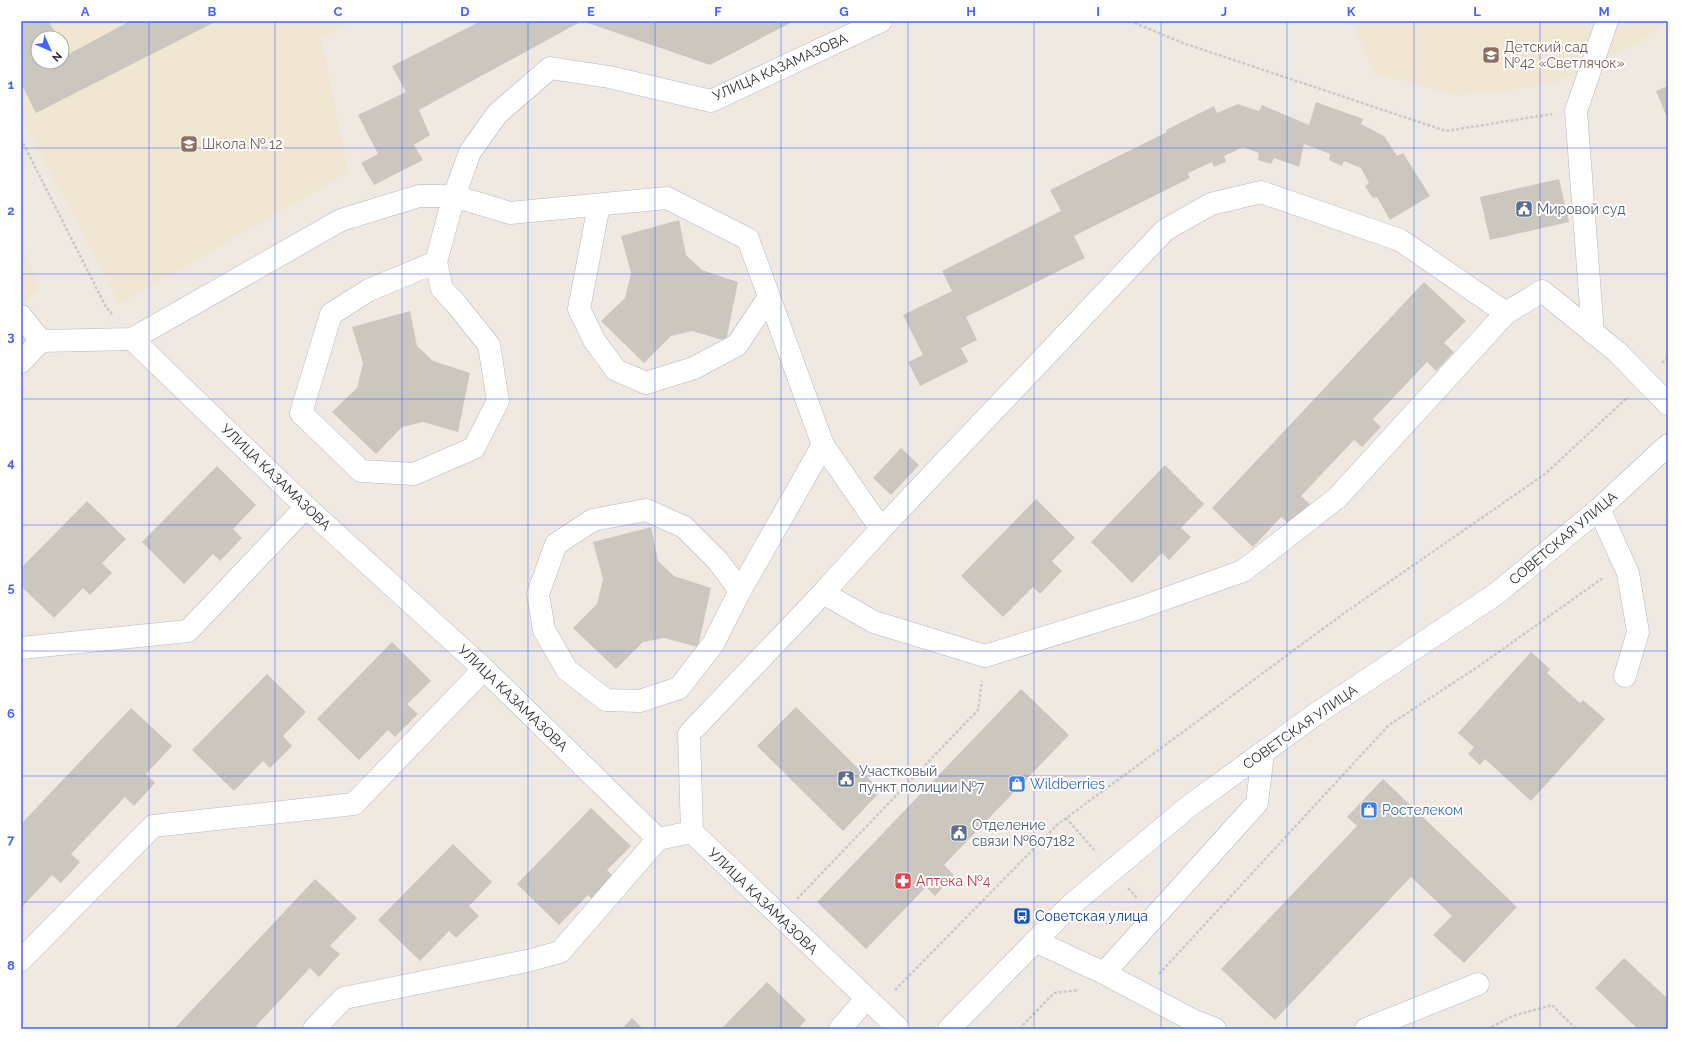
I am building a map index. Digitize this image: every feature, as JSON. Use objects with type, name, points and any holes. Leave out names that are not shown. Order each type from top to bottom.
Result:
[{"type":"street","name":"УЛИЦА КАЗАМАЗОВА","points":[[436,262],[454,196],[470,152],[497,114],[550,68],[609,77],[711,101],[881,21]]},
{"type":"street","points":[[1593,333],[1576,110],[1607,21]]},
{"type":"street","points":[[314,1029],[344,998],[527,962],[560,952],[658,839],[692,832],[689,734],[823,594],[881,529],[1165,230],[1211,204],[1261,192],[1400,240],[1506,313]]},
{"type":"street","points":[[21,362],[41,341],[132,339],[341,220],[419,196],[454,196],[510,212],[667,198],[748,239],[823,445],[881,529]]},
{"type":"street","points":[[599,205],[579,309],[594,340],[616,370],[646,383],[694,368],[737,345],[769,297]]},
{"type":"street","points":[[436,262],[442,289],[458,305],[489,345],[498,401],[474,448],[414,474],[361,471],[300,413],[331,314],[369,290],[436,262]]},
{"type":"street","points":[[823,594],[874,622],[985,656],[1139,608],[1243,571],[1337,498],[1506,313],[1542,291],[1616,351],[1668,404]]},
{"type":"street","points":[[21,316],[41,341]]},
{"type":"street","name":"УЛИЦА КАЗАМАЗОВА","points":[[132,339],[306,507],[484,669],[658,839]]},
{"type":"street","points":[[740,591],[718,561],[684,527],[646,510],[593,520],[556,544],[538,594],[544,630],[567,670],[606,700],[640,702],[679,688],[713,644],[740,591],[823,445]]},
{"type":"street","name":"СОВЕТСКАЯ УЛИЦА","points":[[949,1029],[1071,905],[1176,816],[1316,714],[1496,594],[1599,509],[1668,446]]},
{"type":"street","points":[[21,648],[188,631],[306,507]]},
{"type":"street","points":[[1599,509],[1628,573],[1638,632],[1625,676]]},
{"type":"street","points":[[21,960],[153,826],[354,804],[484,669]]},
{"type":"street","points":[[1104,973],[1257,803],[1263,753]]},
{"type":"street","name":"УЛИЦА КАЗАМАЗОВА","points":[[692,832],[899,1029]]},
{"type":"street","points":[[1035,941],[1104,973],[1192,1020],[1215,1029]]},
{"type":"street","points":[[1366,1029],[1478,984]]},
{"type":"street","points":[[840,1029],[871,1004]]},
{"type":"path","points":[[1130,21],[1183,43],[1446,131],[1576,110]]},
{"type":"path","points":[[21,139],[106,307],[132,339]]},
{"type":"path","points":[[871,1004],[1066,818],[1343,614],[1545,474],[1668,357]]},
{"type":"path","points":[[1129,986],[1150,985],[1388,725],[1479,666],[1623,563]]},
{"type":"path","points":[[780,916],[978,710],[985,656]]},
{"type":"path","points":[[1066,818],[1096,852]]},
{"type":"path","points":[[1124,884],[1138,899]]},
{"type":"path","points":[[1019,1029],[1054,993],[1084,990]]},
{"type":"path","points":[[1487,1029],[1513,1016],[1552,1005],[1576,1029]]},
{"type":"shaded area","name":"Школа № 12","points":[[21,21],[353,21],[321,38],[348,172],[120,304],[21,116]]},
{"type":"shaded area","name":"Детский сад №42 «Светлячок»","points":[[1352,21],[1667,21],[1635,45],[1549,85],[1456,95],[1375,73]]},
{"type":"shaded area","points":[[21,245],[40,289],[21,308]]},
{"type":"building","points":[[21,21],[49,21],[54,30],[30,30],[30,70],[70,70],[70,53],[130,21],[217,21],[36,113],[21,83]]},
{"type":"building","points":[[481,21],[582,21],[419,110],[430,135],[414,145],[423,160],[374,185],[361,163],[378,154],[358,115],[406,92],[392,66]]},
{"type":"building","points":[[582,21],[794,21],[710,65]]},
{"type":"building","points":[[1668,86],[1668,120],[1656,91]]},
{"type":"building","points":[[1316,102],[1363,119],[1361,124],[1384,136],[1397,156],[1403,153],[1430,196],[1390,220],[1377,197],[1373,198],[1365,186],[1369,183],[1361,168],[1344,161],[1342,166],[1329,160],[1330,154],[1304,144],[1299,167],[1274,158],[1271,164],[1258,160],[1259,153],[1243,147],[1224,156],[1226,162],[1214,167],[1212,162],[1188,173],[1190,178],[1074,236],[1085,258],[966,317],[977,340],[961,348],[968,362],[920,386],[908,362],[923,355],[903,315],[952,291],[942,271],[1061,211],[1050,190],[1167,132],[1166,130],[1214,106],[1217,113],[1238,104],[1259,111],[1262,105],[1309,125]]},
{"type":"building","name":"Мировой суд","points":[[1559,179],[1569,222],[1490,240],[1480,197]]},
{"type":"building","points":[[679,220],[686,255],[702,270],[738,282],[726,341],[692,331],[671,336],[644,363],[601,321],[625,298],[631,273],[621,236]]},
{"type":"building","points":[[1424,282],[1466,321],[1444,343],[1454,352],[1436,371],[1427,362],[1373,419],[1381,427],[1362,447],[1354,440],[1301,496],[1310,504],[1290,525],[1281,517],[1253,547],[1212,508]]},
{"type":"building","points":[[410,311],[417,346],[433,361],[470,373],[458,432],[423,422],[402,427],[376,454],[332,412],[357,388],[363,363],[352,327]]},
{"type":"building","points":[[901,448],[919,465],[891,495],[873,478]]},
{"type":"building","points":[[1165,465],[1204,504],[1181,528],[1191,537],[1169,560],[1162,553],[1132,583],[1091,542]]},
{"type":"building","points":[[217,466],[256,505],[233,529],[242,538],[220,561],[213,554],[184,584],[142,542]]},
{"type":"building","points":[[1036,499],[1075,538],[1052,561],[1062,571],[1040,594],[1033,587],[1003,617],[961,576]]},
{"type":"building","points":[[87,501],[126,539],[102,563],[112,573],[90,595],[83,588],[54,618],[21,586],[21,568]]},
{"type":"building","points":[[651,527],[658,561],[674,576],[711,588],[698,647],[664,638],[643,642],[616,669],[573,628],[597,604],[603,579],[593,542]]},
{"type":"building","points":[[392,642],[431,681],[407,704],[418,714],[395,737],[388,730],[359,760],[317,719]]},
{"type":"building","points":[[1531,652],[1550,669],[1547,673],[1580,703],[1583,700],[1605,719],[1531,801],[1485,759],[1480,765],[1468,754],[1474,747],[1458,733]]},
{"type":"building","points":[[267,674],[306,712],[283,736],[292,746],[270,768],[263,761],[234,791],[192,750]]},
{"type":"building","points":[[1021,689],[1069,735],[944,865],[954,875],[935,896],[926,887],[866,949],[817,902]]},
{"type":"building","points":[[796,707],[881,791],[843,831],[757,746]]},
{"type":"building","points":[[131,708],[172,746],[146,774],[155,783],[134,806],[125,797],[71,854],[80,862],[61,883],[52,875],[21,908],[21,824]]},
{"type":"building","name":"Ростелеком","points":[[1383,779],[1517,907],[1464,963],[1433,935],[1452,916],[1411,877],[1275,1020],[1221,969],[1357,826],[1347,817]]},
{"type":"building","points":[[591,808],[631,846],[607,870],[617,880],[595,902],[588,895],[559,925],[517,884]]},
{"type":"building","points":[[453,844],[492,882],[469,906],[479,916],[456,938],[449,931],[420,961],[378,920]]},
{"type":"building","points":[[315,879],[357,918],[330,946],[340,954],[319,977],[310,968],[256,1026],[259,1029],[174,1029]]},
{"type":"building","points":[[1624,958],[1668,999],[1668,1029],[1638,1029],[1595,988]]},
{"type":"building","points":[[767,982],[806,1020],[798,1029],[721,1029]]},
{"type":"building","points":[[632,1018],[643,1029],[622,1029]]},
{"type":"place","name":"Детский сад №42 «Светлячок»","points":[[1491,55]]},
{"type":"place","name":"Школа № 12","points":[[189,144]]},
{"type":"place","name":"Мировой суд","points":[[1524,209]]},
{"type":"place","name":"Участковый пункт полиции №7","points":[[846,779]]},
{"type":"place","name":"Wildberries","points":[[1017,784]]},
{"type":"place","name":"Ростелеком","points":[[1369,810]]},
{"type":"place","name":"Отделение связи №607182","points":[[959,833]]},
{"type":"place","name":"Аптека №4","points":[[903,881]]},
{"type":"place","name":"Советская улица","points":[[1022,916]]}]
